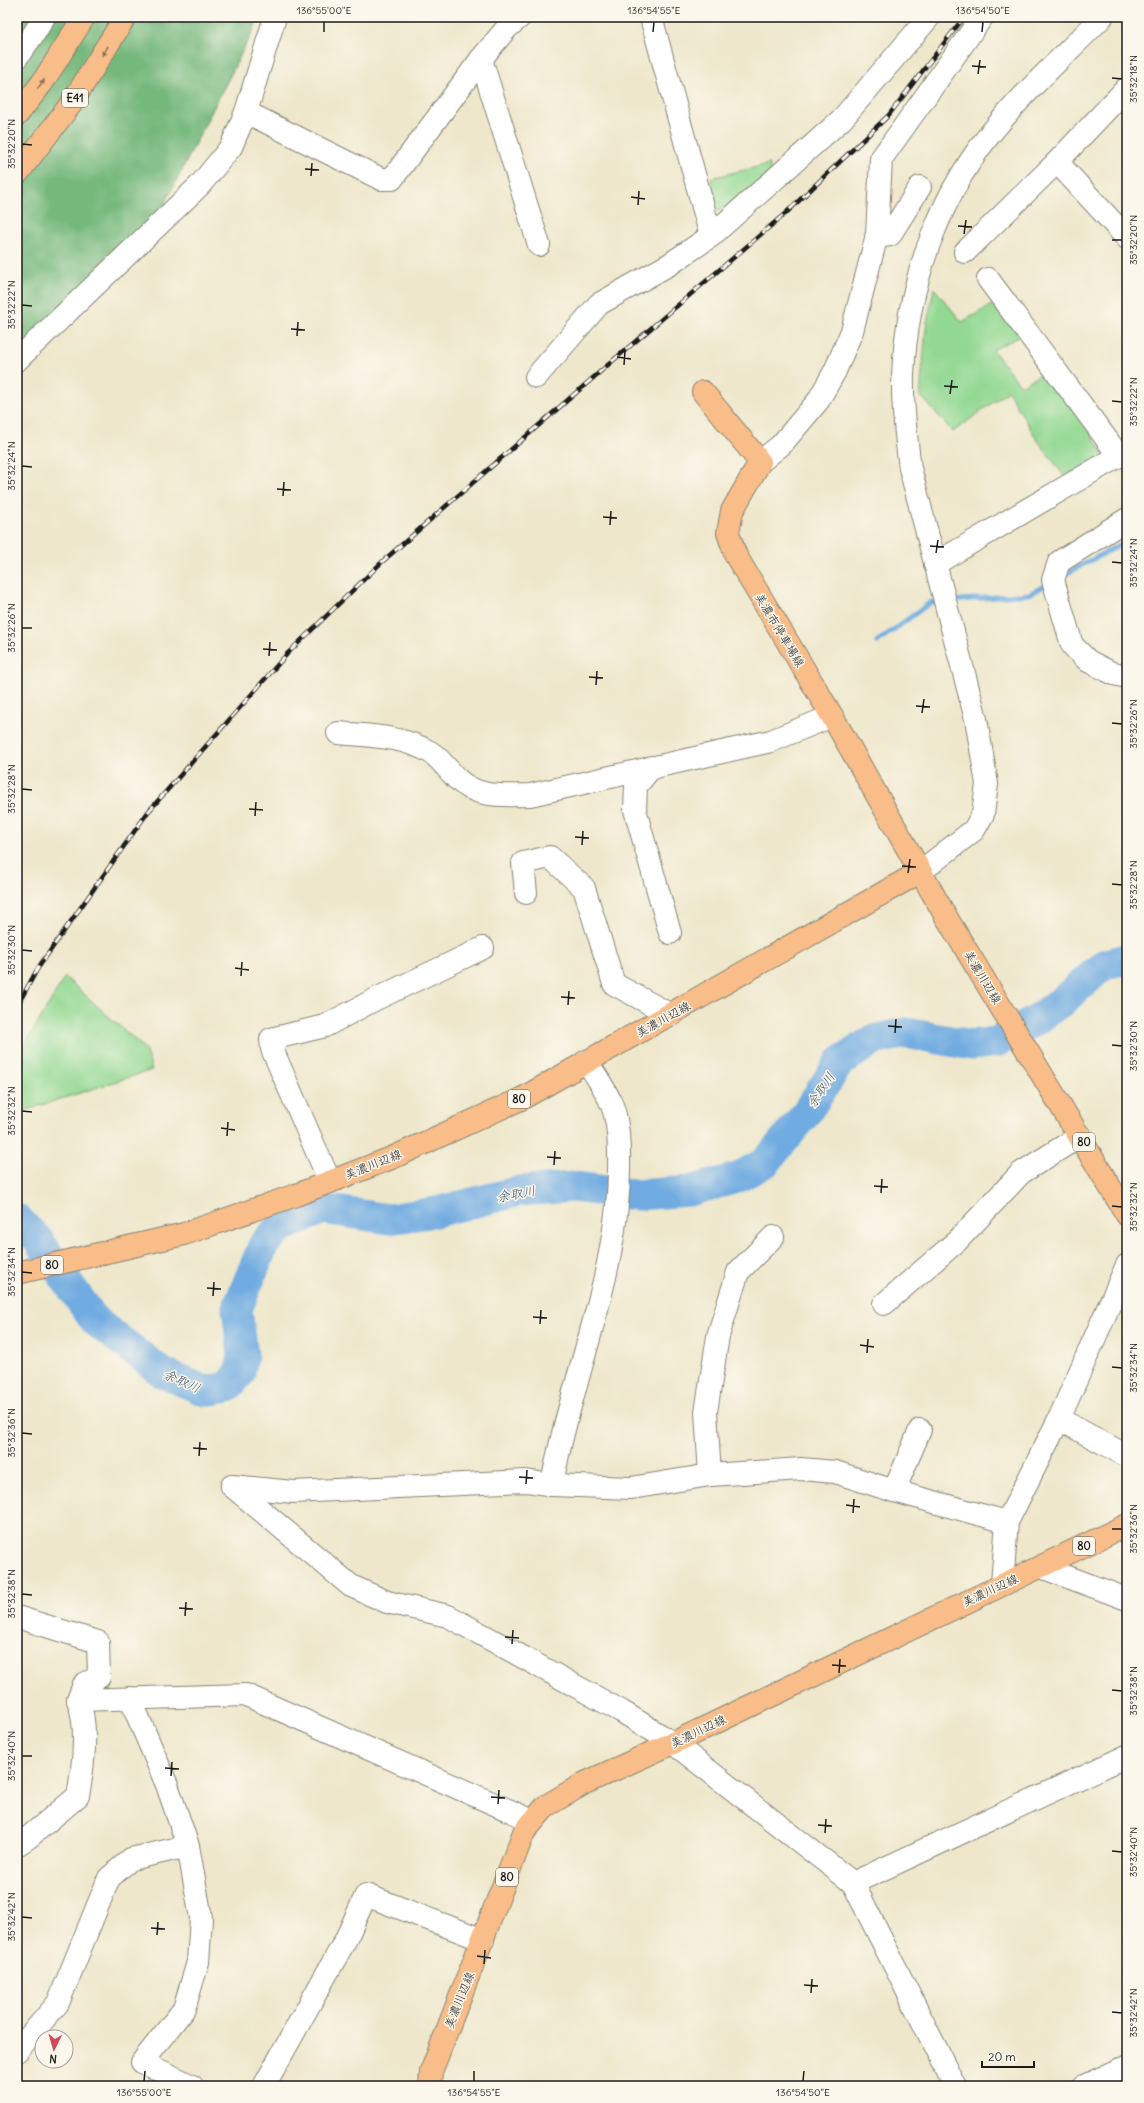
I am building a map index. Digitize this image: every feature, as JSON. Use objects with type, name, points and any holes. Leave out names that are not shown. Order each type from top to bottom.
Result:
[{"type":"main road","points":[[17,115],[42,83],[84,17]]},
{"type":"main road","name":"E41","points":[[17,174],[71,104],[125,17]]},
{"type":"main road","points":[[703,392],[760,462]]},
{"type":"main road","name":"美濃市停車場線","points":[[760,462],[732,511],[728,533],[736,556],[832,716],[920,872]]},
{"type":"main road","name":"美濃川辺線","points":[[17,1273],[87,1258],[204,1228],[394,1157],[523,1098],[920,872],[1127,1214]]},
{"type":"main road","name":"美濃川辺線","points":[[430,2086],[431,2072],[524,1832],[546,1806],[585,1783],[673,1743],[1127,1525]]},
{"type":"street","points":[[17,57],[36,32],[44,17]]},
{"type":"street","points":[[17,360],[200,185],[231,147],[246,112],[275,17]]},
{"type":"street","points":[[246,112],[381,178],[392,179],[481,59],[506,29],[520,17]]},
{"type":"street","points":[[651,17],[711,236]]},
{"type":"street","points":[[536,376],[599,304],[670,264],[711,236],[842,119],[928,17]]},
{"type":"street","points":[[760,462],[781,445],[818,401],[835,370],[852,331],[876,237],[881,159],[982,17]]},
{"type":"street","points":[[920,872],[974,830],[983,814],[986,800],[986,774],[976,719],[914,486],[903,401],[905,350],[912,305],[919,275],[938,221],[977,152],[1001,121],[1102,17]]},
{"type":"street","points":[[481,59],[539,245]]},
{"type":"street","points":[[966,252],[1057,162],[1127,88]]},
{"type":"street","points":[[1057,162],[1127,238]]},
{"type":"street","points":[[876,237],[890,236],[920,187]]},
{"type":"street","points":[[935,564],[1123,454],[988,279]]},
{"type":"street","points":[[1127,520],[1059,562],[1055,586],[1072,645],[1088,661],[1114,674],[1127,677]]},
{"type":"street","points":[[338,733],[376,736],[407,742],[431,752],[466,788],[492,796],[530,795],[771,741],[832,716]]},
{"type":"street","points":[[652,767],[636,786],[635,810],[670,933]]},
{"type":"street","points":[[526,893],[523,863],[550,857],[584,888],[614,984],[671,1015]]},
{"type":"street","points":[[330,1182],[272,1049],[271,1039],[325,1026],[376,999],[483,948]]},
{"type":"street","points":[[552,1485],[561,1440],[587,1347],[618,1207],[620,1178],[619,1135],[612,1103],[586,1061]]},
{"type":"street","points":[[884,1304],[957,1241],[1021,1172],[1080,1136]]},
{"type":"street","points":[[710,1475],[706,1412],[718,1336],[738,1272],[773,1237]]},
{"type":"street","points":[[1002,1584],[1007,1522],[1059,1419],[1127,1265]]},
{"type":"street","points":[[1059,1419],[1127,1456]]},
{"type":"street","points":[[894,1491],[920,1430]]},
{"type":"street","points":[[955,2086],[853,1883],[673,1743],[621,1711],[448,1616],[387,1602],[351,1586],[232,1486],[293,1492],[526,1481],[552,1485],[631,1488],[710,1475],[801,1469],[836,1472],[894,1491],[1007,1522]]},
{"type":"street","points":[[1041,1567],[1127,1599]]},
{"type":"street","points":[[17,1617],[98,1642],[99,1677],[84,1684],[78,1700],[82,1711],[83,1766],[78,1796],[30,1837],[17,1845]]},
{"type":"street","points":[[78,1700],[246,1695],[533,1821]]},
{"type":"street","points":[[130,1698],[167,1785],[188,1846],[201,1918],[198,1962],[184,2010],[142,2062],[192,2086]]},
{"type":"street","points":[[853,1883],[1127,1756]]},
{"type":"street","points":[[17,2051],[58,2003],[109,1878],[131,1859],[188,1846]]},
{"type":"street","points":[[264,2086],[346,1939],[366,1895],[483,1940]]},
{"type":"street","points":[[1083,2086],[1127,2066]]},
{"type":"green space","points":[[17,17],[258,17],[254,29],[163,207],[17,366]]},
{"type":"green space","points":[[769,164],[772,174],[726,212],[716,209],[711,178]]},
{"type":"green space","points":[[934,288],[962,322],[995,303],[1022,335],[993,350],[1021,386],[1051,368],[1105,457],[1064,476],[1036,438],[1008,391],[953,432],[920,395],[926,328]]},
{"type":"green space","points":[[65,977],[145,1049],[152,1070],[17,1113],[17,1058]]},
{"type":"waterway","points":[[1062,576],[1127,541]]},
{"type":"waterway","points":[[951,601],[1029,594],[1048,584]]},
{"type":"waterway","points":[[877,642],[931,602],[939,602]]},
{"type":"waterway","name":"余取川","points":[[17,1219],[38,1240],[95,1321],[163,1373],[205,1391],[228,1387],[240,1373],[243,1355],[237,1309],[264,1244],[281,1227],[323,1209],[389,1219],[436,1212],[520,1191],[574,1187],[638,1195],[689,1191],[737,1178],[766,1162],[804,1116],[840,1062],[873,1040],[906,1033],[972,1045],[996,1042],[1033,1022],[1061,1002],[1105,964],[1127,959]]},
{"type":"railway","points":[[17,1006],[38,968],[148,812],[287,654],[383,561],[609,364],[787,212],[888,116],[964,17]]}]
